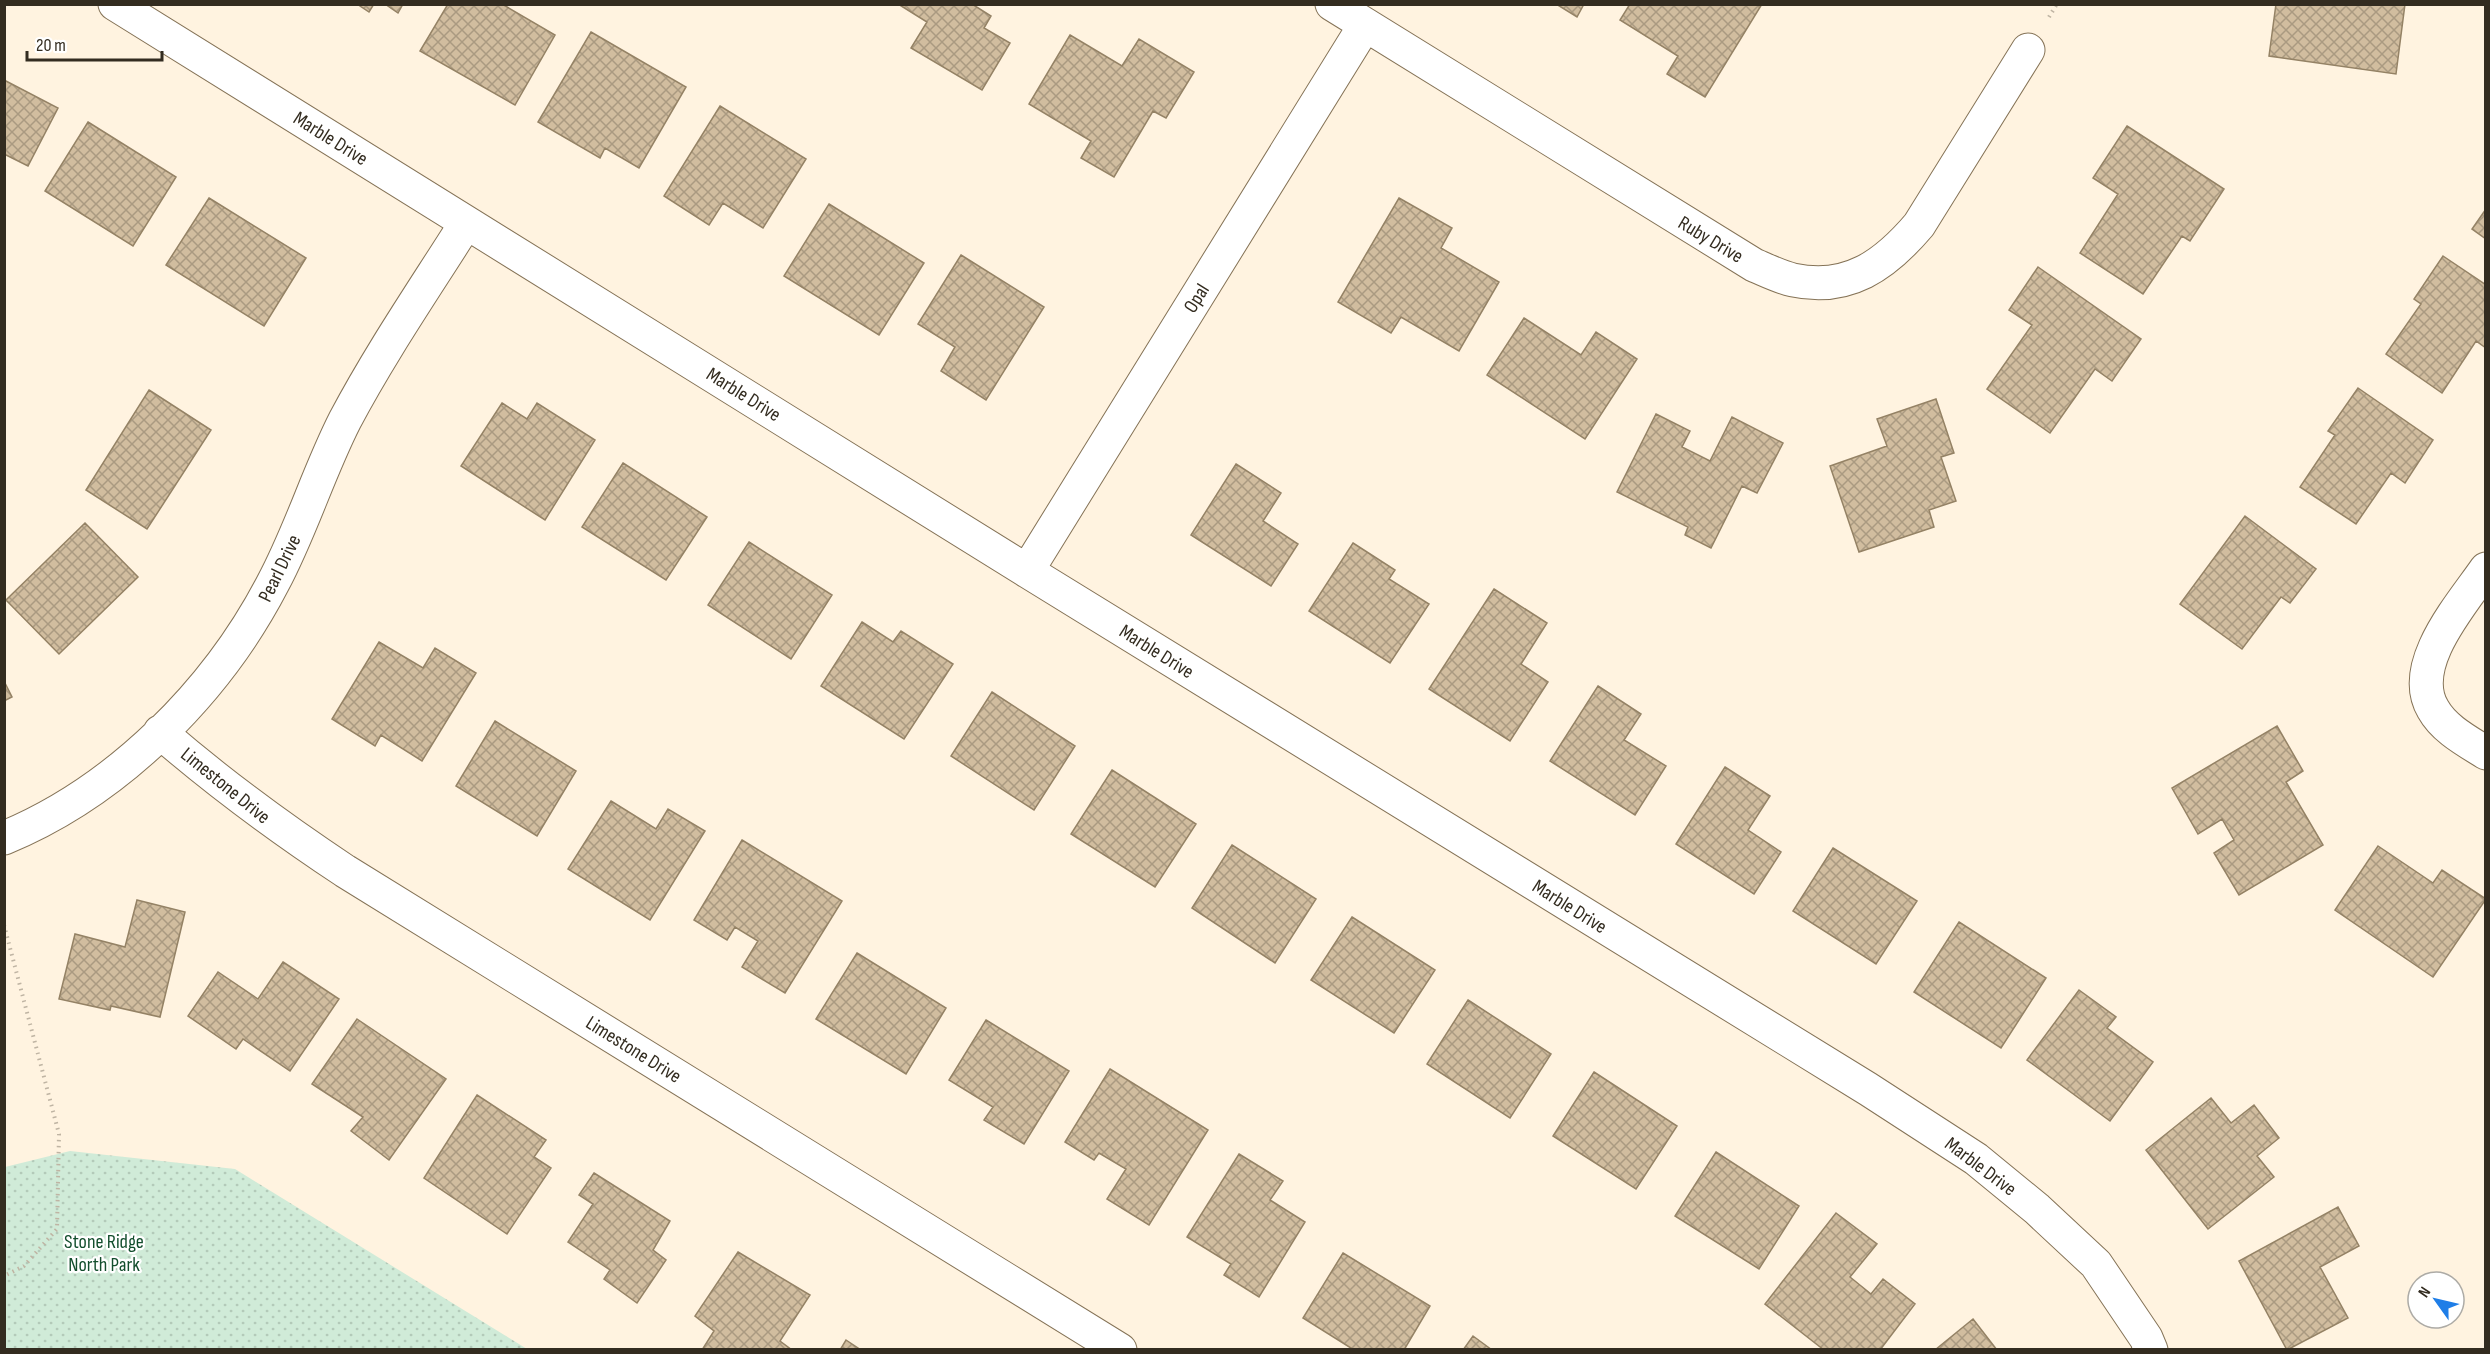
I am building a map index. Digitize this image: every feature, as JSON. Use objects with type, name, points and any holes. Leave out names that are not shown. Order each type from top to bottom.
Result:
[{"type":"street","name":"Marble Drive","points":[[116,4],[1027,571],[1858,1083],[1976,1159],[2037,1209],[2096,1264],[2146,1338],[2151,1350]]},
{"type":"street","name":"Ruby Drive","points":[[1332,4],[1754,265],[1792,280],[1827,285],[1869,270],[1899,249],[1943,187],[2028,50]]},
{"type":"street","name":"Opal","points":[[1027,571],[1365,25]]},
{"type":"street","name":"Pearl Drive","points":[[4,838],[60,811],[127,762],[160,732],[215,672],[274,582],[344,421],[388,345],[466,223]]},
{"type":"street","points":[[2486,569],[2432,653],[2426,670],[2426,692],[2433,709],[2451,729],[2486,753]]},
{"type":"street","name":"Limestone Drive","points":[[160,732],[273,824],[345,871],[1120,1350]]},
{"type":"path","points":[[4,925],[59,1134],[57,1229],[24,1266],[4,1276]]},
{"type":"green space","name":"Stone Ridge North Park","points":[[70,1151],[235,1169],[527,1349],[5,1349],[5,1167]]},
{"type":"building","points":[[357,4],[374,4],[369,12]]},
{"type":"building","points":[[385,4],[403,4],[398,13]]},
{"type":"building","points":[[448,4],[502,4],[555,35],[515,105],[420,51]]},
{"type":"building","points":[[898,4],[972,4],[991,16],[984,28],[1010,43],[982,90],[911,48],[927,22]]},
{"type":"building","points":[[1556,4],[1584,4],[1577,17]]},
{"type":"building","points":[[1630,4],[1762,4],[1705,97],[1667,74],[1678,56],[1620,20]]},
{"type":"building","points":[[2276,4],[2405,4],[2396,74],[2269,56]]},
{"type":"building","points":[[591,32],[686,87],[639,168],[605,148],[600,158],[538,122]]},
{"type":"building","points":[[1070,35],[1122,66],[1139,39],[1194,72],[1166,118],[1153,111],[1114,177],[1081,158],[1091,141],[1029,104]]},
{"type":"building","points":[[4,80],[58,108],[28,166],[4,154]]},
{"type":"building","points":[[720,106],[806,159],[763,228],[723,203],[709,225],[664,196]]},
{"type":"building","points":[[88,122],[176,177],[133,246],[45,191]]},
{"type":"building","points":[[2127,126],[2224,189],[2190,241],[2182,236],[2143,294],[2080,253],[2118,194],[2093,178]]},
{"type":"building","points":[[209,198],[306,258],[264,326],[166,265]]},
{"type":"building","points":[[1399,198],[1452,228],[1441,248],[1499,282],[1459,351],[1401,317],[1391,333],[1338,302]]},
{"type":"building","points":[[829,204],[924,263],[879,335],[784,276]]},
{"type":"building","points":[[2486,209],[2486,239],[2472,229]]},
{"type":"building","points":[[961,255],[1044,307],[986,400],[941,371],[955,347],[918,324]]},
{"type":"building","points":[[2443,256],[2486,285],[2486,348],[2476,341],[2442,393],[2386,354],[2421,304],[2414,299]]},
{"type":"building","points":[[2038,267],[2141,339],[2112,381],[2095,369],[2050,433],[1987,389],[2032,325],[2009,310]]},
{"type":"building","points":[[1524,318],[1581,355],[1596,332],[1637,359],[1585,439],[1487,375]]},
{"type":"building","points":[[2358,388],[2433,440],[2405,483],[2391,473],[2356,524],[2300,487],[2335,435],[2328,431]]},
{"type":"building","points":[[149,390],[211,430],[147,529],[86,490]]},
{"type":"building","points":[[1936,399],[1954,453],[1941,457],[1956,501],[1929,510],[1934,527],[1859,552],[1830,466],[1887,446],[1877,419]]},
{"type":"building","points":[[502,403],[527,419],[537,403],[595,440],[545,520],[461,466]]},
{"type":"building","points":[[1656,414],[1690,431],[1682,447],[1710,461],[1732,417],[1783,443],[1757,493],[1742,486],[1711,548],[1685,535],[1688,527],[1617,492]]},
{"type":"building","points":[[623,463],[707,517],[666,580],[582,527]]},
{"type":"building","points":[[1236,464],[1281,493],[1263,521],[1298,544],[1271,586],[1191,535]]},
{"type":"building","points":[[2245,516],[2316,569],[2290,603],[2281,597],[2242,649],[2180,604]]},
{"type":"building","points":[[85,523],[138,577],[59,654],[6,600]]},
{"type":"building","points":[[749,542],[832,595],[791,659],[708,605]]},
{"type":"building","points":[[1353,543],[1395,570],[1389,579],[1429,604],[1390,663],[1309,611]]},
{"type":"building","points":[[1494,589],[1547,623],[1521,664],[1548,682],[1510,741],[1429,689]]},
{"type":"building","points":[[862,622],[893,642],[901,631],[953,664],[904,739],[821,686]]},
{"type":"building","points":[[379,642],[423,668],[435,648],[476,673],[422,761],[381,735],[375,746],[332,719]]},
{"type":"building","points":[[4,681],[12,697],[4,701]]},
{"type":"building","points":[[1598,686],[1641,714],[1624,740],[1666,766],[1635,815],[1550,761]]},
{"type":"building","points":[[992,692],[1075,746],[1034,810],[951,756]]},
{"type":"building","points":[[495,721],[576,771],[537,836],[456,786]]},
{"type":"building","points":[[2277,726],[2303,771],[2286,782],[2323,845],[2239,895],[2214,853],[2234,840],[2222,819],[2198,834],[2172,788]]},
{"type":"building","points":[[1725,767],[1770,796],[1748,830],[1781,852],[1754,894],[1676,844]]},
{"type":"building","points":[[1112,770],[1196,824],[1155,887],[1071,834]]},
{"type":"building","points":[[611,801],[656,829],[668,809],[705,831],[650,920],[568,869]]},
{"type":"building","points":[[742,840],[842,901],[785,993],[742,967],[758,941],[735,927],[727,940],[694,920]]},
{"type":"building","points":[[1232,845],[1316,899],[1275,963],[1192,908]]},
{"type":"building","points":[[2378,846],[2433,883],[2442,870],[2486,899],[2433,977],[2335,910]]},
{"type":"building","points":[[1833,848],[1917,901],[1876,964],[1793,911]]},
{"type":"building","points":[[137,900],[185,912],[160,1017],[111,1006],[110,1010],[59,999],[75,934],[125,947]]},
{"type":"building","points":[[1352,917],[1435,970],[1394,1033],[1311,980]]},
{"type":"building","points":[[1959,922],[2046,978],[2001,1048],[1914,992]]},
{"type":"building","points":[[857,953],[946,1008],[906,1074],[816,1019]]},
{"type":"building","points":[[283,962],[339,999],[290,1071],[243,1039],[236,1049],[188,1016],[218,972],[258,999]]},
{"type":"building","points":[[2079,990],[2116,1017],[2107,1028],[2153,1062],[2110,1121],[2027,1060]]},
{"type":"building","points":[[1468,1000],[1551,1054],[1510,1118],[1427,1064]]},
{"type":"building","points":[[357,1019],[446,1079],[389,1160],[351,1131],[363,1117],[312,1084]]},
{"type":"building","points":[[986,1020],[1069,1071],[1024,1144],[984,1120],[993,1107],[949,1080]]},
{"type":"building","points":[[1110,1069],[1208,1130],[1149,1225],[1107,1199],[1126,1169],[1099,1153],[1094,1160],[1065,1142]]},
{"type":"building","points":[[1594,1072],[1677,1126],[1636,1189],[1553,1136]]},
{"type":"building","points":[[477,1095],[546,1140],[534,1157],[551,1168],[507,1234],[424,1178]]},
{"type":"building","points":[[2211,1098],[2231,1123],[2254,1105],[2279,1138],[2257,1156],[2274,1177],[2208,1229],[2146,1150]]},
{"type":"building","points":[[1716,1152],[1799,1206],[1759,1269],[1675,1216]]},
{"type":"building","points":[[1239,1154],[1283,1181],[1270,1200],[1305,1222],[1259,1297],[1224,1275],[1231,1264],[1187,1237]]},
{"type":"building","points":[[594,1173],[670,1221],[653,1250],[666,1260],[637,1303],[604,1279],[610,1270],[568,1242],[593,1204],[579,1195]]},
{"type":"building","points":[[2338,1207],[2359,1246],[2320,1267],[2348,1318],[2287,1350],[2239,1261]]},
{"type":"building","points":[[1836,1213],[1877,1244],[1850,1277],[1871,1294],[1883,1279],[1915,1304],[1880,1350],[1824,1350],[1765,1304]]},
{"type":"building","points":[[738,1252],[810,1295],[780,1341],[792,1350],[702,1350],[714,1331],[695,1316]]},
{"type":"building","points":[[1343,1253],[1430,1306],[1404,1350],[1354,1350],[1303,1318]]},
{"type":"building","points":[[1973,1319],[1997,1350],[1935,1350]]},
{"type":"building","points":[[1473,1336],[1492,1350],[1463,1350]]},
{"type":"building","points":[[846,1340],[861,1350],[840,1350]]}]
